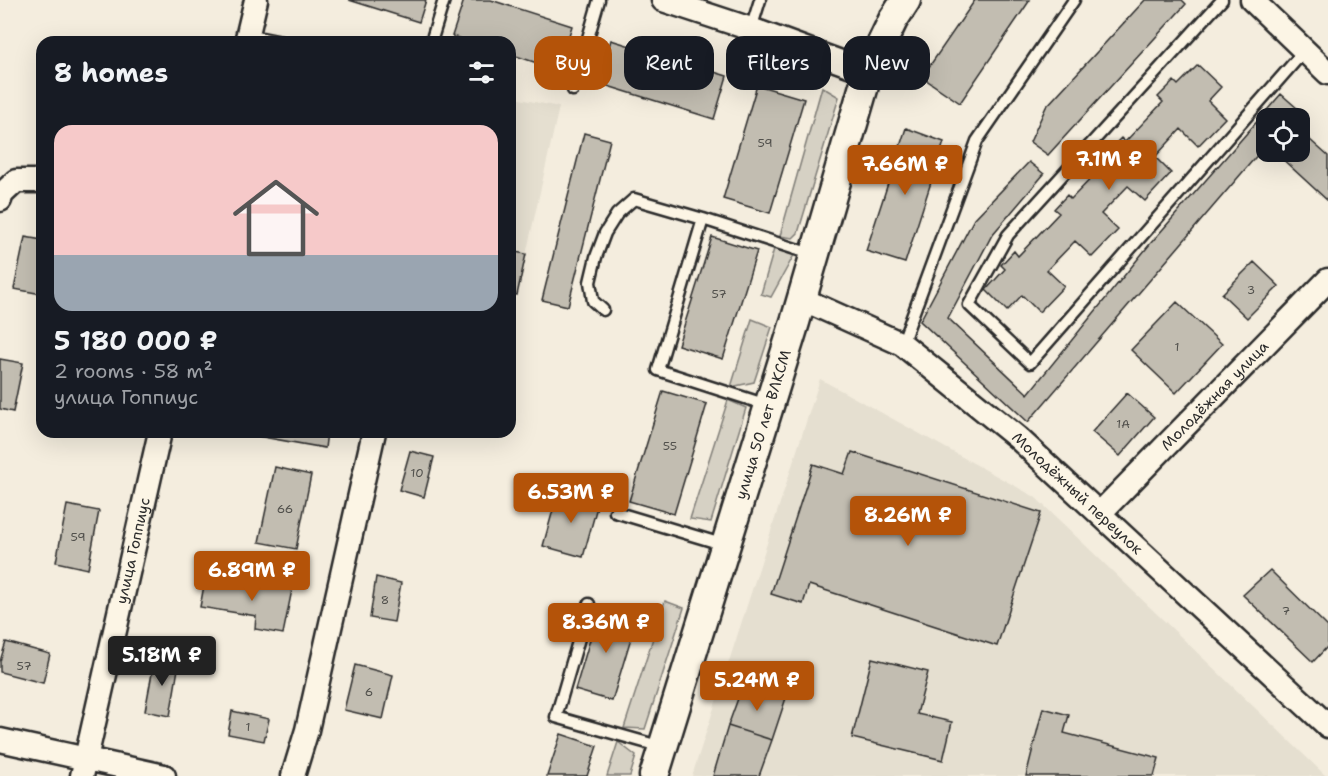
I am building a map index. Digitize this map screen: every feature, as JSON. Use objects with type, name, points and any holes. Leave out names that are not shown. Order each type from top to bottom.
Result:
[{"type":"street","points":[[247,36],[256,0]]},
{"type":"street","points":[[663,0],[843,63]]},
{"type":"street","name":"улица 50 лет ВЛКСМ","points":[[885,36],[906,0]]},
{"type":"street","points":[[1252,0],[1328,73]]},
{"type":"street","name":"улица 50 лет ВЛКСМ","points":[[654,776],[802,299],[863,90]]},
{"type":"street","points":[[0,200],[2,194],[16,181],[36,182]]},
{"type":"street","name":"Молодёжная улица","points":[[1100,513],[1326,287]]},
{"type":"street","name":"Молодёжный переулок","points":[[802,299],[902,344],[1018,438],[1328,726]]},
{"type":"street","name":"улица Гоппиус","points":[[84,767],[159,438]]},
{"type":"street","points":[[293,776],[309,719],[373,438]]},
{"type":"street","points":[[0,740],[84,767],[164,776]]},
{"type":"lane","points":[[433,36],[444,0]]},
{"type":"lane","points":[[589,36],[599,0]]},
{"type":"lane","points":[[751,29],[760,0]]},
{"type":"lane","points":[[902,344],[977,141],[1074,0]]},
{"type":"lane","points":[[1222,0],[1008,235],[969,305],[1030,363],[1305,50]]},
{"type":"lane","points":[[603,310],[593,301],[590,282],[596,257],[605,233],[617,214],[634,199],[814,255]]},
{"type":"lane","points":[[703,219],[658,370],[769,405]]},
{"type":"lane","points":[[615,512],[725,545]]},
{"type":"lane","points":[[588,604],[556,717],[663,747]]},
{"type":"shaded area","points":[[821,90],[827,90],[839,97],[798,233],[793,238],[780,236]]},
{"type":"shaded area","points":[[516,98],[559,107],[516,295]]},
{"type":"shaded area","points":[[774,249],[794,255],[771,297],[761,294]]},
{"type":"shaded area","points":[[752,319],[772,327],[754,382],[731,387]]},
{"type":"shaded area","points":[[820,379],[1035,497],[1326,776],[692,776]]},
{"type":"shaded area","points":[[728,400],[746,408],[711,522],[690,519]]},
{"type":"shaded area","points":[[665,601],[684,608],[645,729],[624,728]]},
{"type":"shaded area","points":[[618,742],[636,756],[630,776],[607,776]]},
{"type":"building","points":[[349,0],[426,0],[419,22]]},
{"type":"building","points":[[464,0],[491,0],[572,26],[569,36],[534,36],[534,62],[516,56],[516,36],[452,36]]},
{"type":"building","points":[[975,0],[1030,0],[960,103],[930,82],[930,65]]},
{"type":"building","points":[[1145,0],[1182,0],[1186,4],[1048,155],[1030,142],[1046,107]]},
{"type":"building","points":[[612,40],[624,44],[624,90],[714,90],[714,72],[726,76],[714,119],[612,87]]},
{"type":"building","points":[[1198,65],[1221,87],[1208,101],[1225,118],[1198,146],[1181,129],[1155,157],[1171,173],[1145,201],[1128,186],[1101,214],[1118,230],[1092,257],[1075,241],[1047,270],[1064,286],[1039,312],[1022,295],[1007,311],[986,290],[1005,269],[1001,265],[1014,251],[1018,256],[1059,213],[1054,209],[1067,195],[1071,199],[1111,158],[1106,153],[1121,138],[1125,142],[1163,102],[1158,97],[1174,81],[1178,85]]},
{"type":"building","points":[[756,90],[774,90],[804,99],[770,213],[723,199]]},
{"type":"building","points":[[1281,94],[1297,108],[1269,108]]},
{"type":"building","points":[[1256,123],[1256,157],[1028,422],[920,321],[974,219],[1029,162],[1044,174],[992,235],[948,318],[1028,394],[1150,244]]},
{"type":"building","points":[[906,128],[944,142],[905,263],[866,251]]},
{"type":"building","points":[[584,133],[610,140],[568,306],[542,300]]},
{"type":"building","points":[[1310,140],[1328,156],[1328,201],[1286,162],[1310,162]]},
{"type":"building","points":[[25,237],[36,239],[36,293],[14,289]]},
{"type":"building","points":[[712,237],[757,251],[723,359],[678,345]]},
{"type":"building","points":[[516,252],[526,254],[516,295]]},
{"type":"building","points":[[1254,262],[1279,286],[1247,318],[1222,294]]},
{"type":"building","points":[[1177,302],[1222,344],[1176,393],[1131,350]]},
{"type":"building","points":[[0,359],[23,363],[13,412],[0,409]]},
{"type":"building","points":[[663,391],[707,404],[674,514],[629,501]]},
{"type":"building","points":[[1127,393],[1154,417],[1120,456],[1092,432]]},
{"type":"building","points":[[269,438],[326,438],[325,448]]},
{"type":"building","points":[[410,451],[434,457],[424,497],[399,490]]},
{"type":"building","points":[[852,452],[1041,513],[997,646],[809,585],[803,604],[771,594],[813,464],[844,474]]},
{"type":"building","points":[[275,467],[311,475],[296,549],[259,542]]},
{"type":"building","points":[[558,492],[598,503],[583,557],[543,546]]},
{"type":"building","points":[[67,505],[99,511],[88,569],[56,562]]},
{"type":"building","points":[[1270,570],[1328,627],[1328,646],[1313,662],[1243,595]]},
{"type":"building","points":[[376,577],[401,583],[394,622],[370,618]]},
{"type":"building","points":[[205,580],[256,589],[258,580],[293,585],[283,634],[255,629],[256,616],[200,607]]},
{"type":"building","points":[[600,606],[637,618],[612,701],[575,690]]},
{"type":"building","points":[[6,642],[50,654],[43,683],[0,672],[0,661]]},
{"type":"building","points":[[155,657],[179,663],[170,716],[145,711]]},
{"type":"building","points":[[872,658],[928,672],[917,714],[952,722],[943,760],[852,738]]},
{"type":"building","points":[[355,665],[393,675],[383,719],[344,710]]},
{"type":"building","points":[[744,682],[786,698],[772,740],[728,726]]},
{"type":"building","points":[[1043,708],[1069,715],[1064,733],[1159,758],[1154,776],[1026,776]]},
{"type":"building","points":[[232,711],[269,719],[264,741],[228,734]]},
{"type":"building","points":[[728,726],[772,740],[759,776],[713,776]]},
{"type":"building","points":[[561,734],[597,746],[587,776],[547,776]]}]
